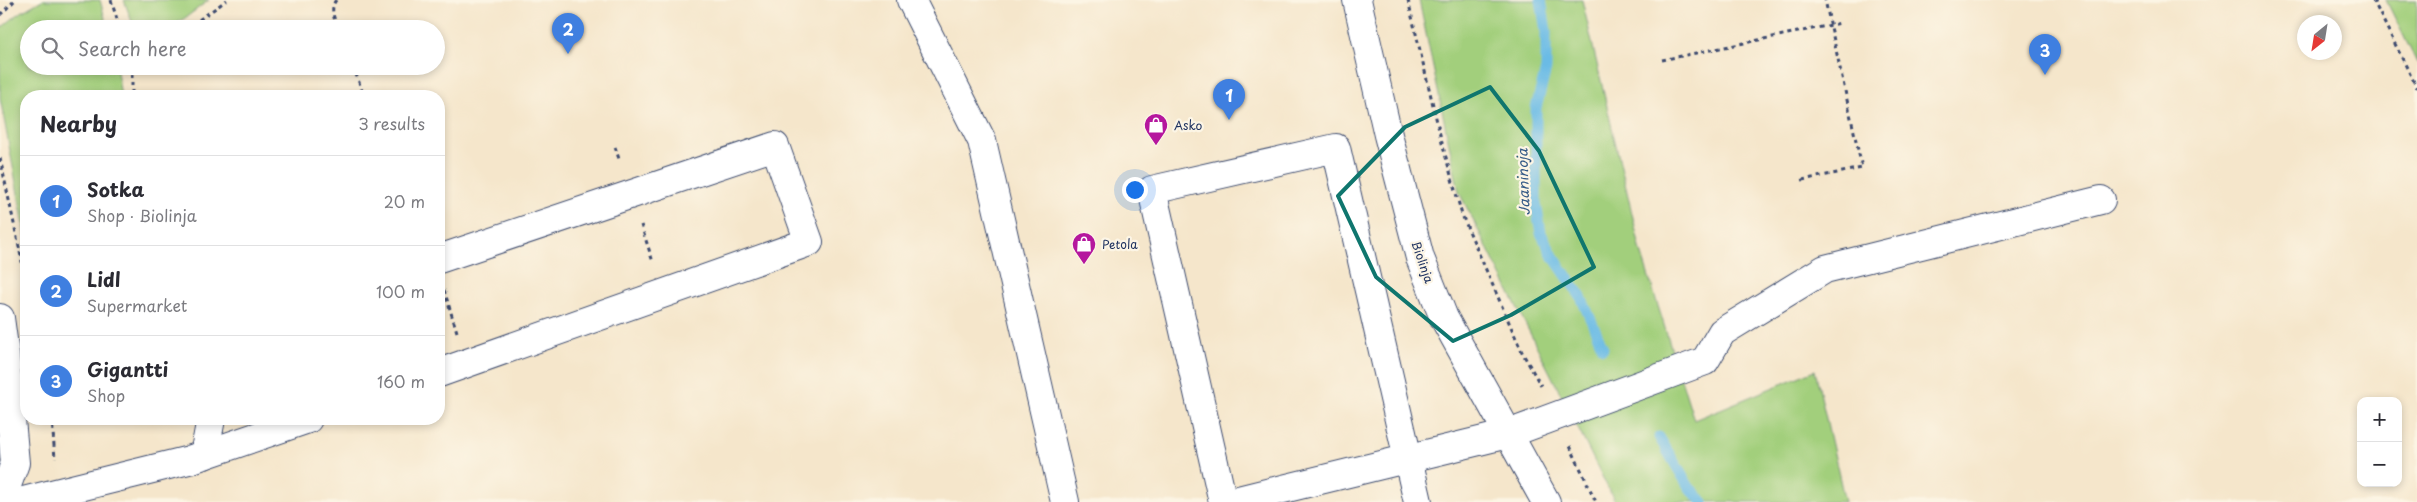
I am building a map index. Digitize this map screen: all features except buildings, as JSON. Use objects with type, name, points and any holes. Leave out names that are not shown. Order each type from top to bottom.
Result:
[{"type":"street","points":[[911,0],[982,141],[1066,502]]},
{"type":"street","name":"Biolinja","points":[[1357,0],[1388,135],[1420,258],[1444,318],[1546,502]]},
{"type":"street","points":[[445,257],[775,146],[809,242],[445,371]]},
{"type":"street","points":[[1223,502],[1152,190],[1336,148],[1418,502]]},
{"type":"street","points":[[1230,502],[1508,434],[1705,360],[1722,332],[1825,269],[2102,200]]},
{"type":"street","points":[[0,318],[6,354],[15,463],[1,502]]},
{"type":"street","points":[[204,455],[210,425]]},
{"type":"street","points":[[20,502],[204,455],[291,425]]},
{"type":"path","points":[[0,15],[15,0]]},
{"type":"path","points":[[112,0],[118,20]]},
{"type":"path","points":[[199,20],[227,0]]},
{"type":"path","points":[[335,20],[333,4],[336,0]]},
{"type":"path","points":[[1408,0],[1442,143],[1462,215],[1522,352],[1558,416],[1596,502]]},
{"type":"path","points":[[1802,180],[1862,168],[1825,0]]},
{"type":"path","points":[[2373,0],[2417,88]]},
{"type":"path","points":[[1662,60],[1841,23]]},
{"type":"path","points":[[132,75],[132,90]]},
{"type":"path","points":[[356,75],[362,90]]},
{"type":"path","points":[[615,147],[663,294]]},
{"type":"path","points":[[0,158],[20,252]]},
{"type":"highlighted area","points":[[1490,87],[1539,151],[1594,267],[1511,315],[1453,341],[1376,277],[1338,196],[1405,127]]},
{"type":"green space","points":[[42,0],[100,0],[106,20],[20,20],[20,75],[118,75],[120,90],[20,90],[20,204],[0,98],[0,29],[18,14]]},
{"type":"green space","points":[[124,0],[209,0],[182,20],[131,20]]},
{"type":"green space","points":[[1419,0],[1582,0],[1641,252],[1694,420],[1815,370],[1845,502],[1615,502],[1459,192]]},
{"type":"green space","points":[[2386,0],[2417,0],[2417,63]]},
{"type":"waterway","name":"Jaaninoja","points":[[1541,0],[1546,31],[1546,69],[1536,108],[1536,204],[1541,233],[1553,256],[1581,297],[1603,348]]},
{"type":"waterway","name":"Jaaninoja","points":[[1659,437],[1689,487],[1703,502]]},
{"type":"place","name":"Lidl","points":[[568,54]]},
{"type":"place","name":"Gigantti","points":[[2045,75]]},
{"type":"place","name":"Sotka","points":[[1229,120]]},
{"type":"place","name":"Asko","points":[[1156,146]]},
{"type":"place","name":"Petola","points":[[1084,265]]}]
